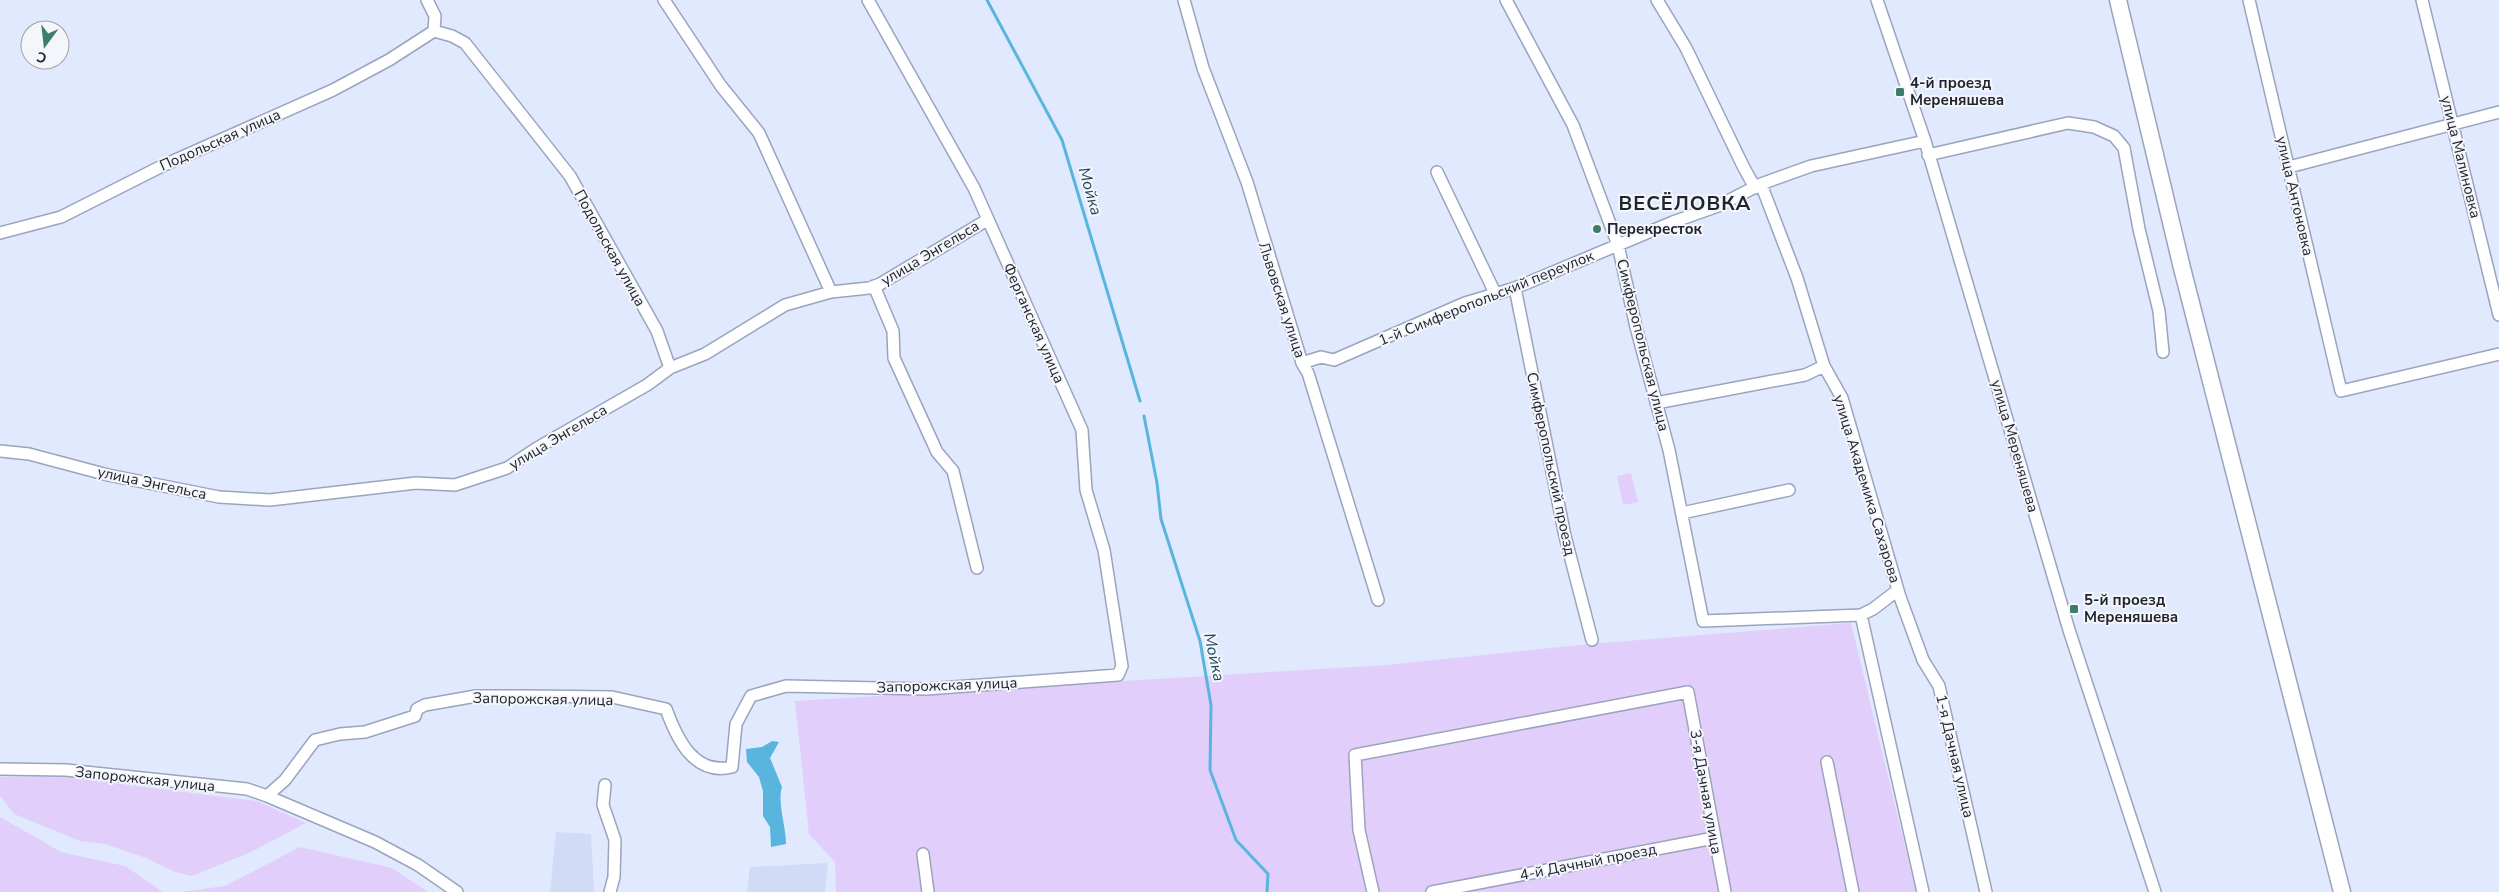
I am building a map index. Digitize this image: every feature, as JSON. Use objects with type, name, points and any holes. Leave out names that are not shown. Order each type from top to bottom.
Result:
[{"type":"street","points":[[427,0],[435,16],[434,31]]},
{"type":"street","points":[[664,0],[721,86],[759,133],[832,292]]},
{"type":"street","name":"Ферганская улица","points":[[868,0],[974,188],[1082,430],[1086,490],[1104,550],[1120,671]]},
{"type":"street","name":"Львовская улица","points":[[1184,0],[1203,68],[1248,182],[1302,364],[1308,372],[1378,600]]},
{"type":"street","name":"Симферопольская улица","points":[[1506,0],[1573,125],[1618,245],[1636,327],[1669,450],[1704,621],[1862,615]]},
{"type":"street","name":"улица Академика Сахарова","points":[[1657,0],[1686,48],[1758,186],[1797,278],[1824,366],[1842,398],[1899,593]]},
{"type":"street","name":"улица Мереняшева","points":[[1877,0],[1925,141],[2069,630],[2155,892]]},
{"type":"street","points":[[2118,0],[2182,268],[2342,892]]},
{"type":"street","name":"улица Антоновка","points":[[2249,0],[2341,391],[2499,354]]},
{"type":"street","name":"улица Малиновка","points":[[2422,0],[2499,315]]},
{"type":"street","name":"Подольская улица","points":[[0,233],[61,217],[162,166],[333,90],[389,60],[434,31],[452,36],[465,43],[570,176],[658,331],[670,368]]},
{"type":"street","points":[[2288,167],[2499,112]]},
{"type":"street","points":[[1928,154],[2068,123],[2094,127],[2114,136],[2124,148],[2139,229],[2159,311],[2163,352]]},
{"type":"street","name":"1-й Симферопольский переулок","points":[[1302,364],[1322,357],[1334,360],[1465,304],[1515,288],[1718,206],[1758,186],[1811,166],[1925,141]]},
{"type":"street","points":[[1437,172],[1495,293]]},
{"type":"street","name":"улица Энгельса","points":[[0,451],[29,454],[108,475],[219,497],[270,500],[416,483],[455,485],[507,468],[537,448],[646,385],[670,368],[706,354],[785,305],[832,292],[874,286],[987,220]]},
{"type":"street","points":[[874,286],[893,331],[894,358],[938,452],[953,471],[977,568]]},
{"type":"street","name":"Симферопольский проезд","points":[[1515,288],[1565,536],[1592,640]]},
{"type":"street","points":[[1656,403],[1805,375],[1824,366]]},
{"type":"street","points":[[1682,513],[1789,490]]},
{"type":"street","points":[[1899,593],[1862,615],[1923,892]]},
{"type":"street","name":"1-я Дачная улица","points":[[1899,593],[1923,660],[1939,686],[1986,892]]},
{"type":"street","name":"Запорожская улица","points":[[0,769],[66,770],[247,790],[267,796],[285,780],[316,740],[383,727],[415,716],[417,709],[425,706],[476,696],[612,698],[666,710],[675,732],[688,752],[704,765],[721,770],[732,767],[736,724],[751,696],[786,686],[926,689],[1114,676],[1120,671]]},
{"type":"street","name":"3-я Дачная улица","points":[[1373,892],[1360,830],[1355,755],[1688,692],[1725,892]]},
{"type":"street","points":[[1828,762],[1853,892]]},
{"type":"street","points":[[605,785],[603,805],[615,840],[614,877],[610,892]]},
{"type":"street","points":[[267,796],[375,842],[418,866],[457,892]]},
{"type":"street","name":"4-й Дачный проезд","points":[[1432,892],[1714,838]]},
{"type":"street","points":[[923,854],[928,892]]},
{"type":"shaded area","points":[[1631,473],[1638,502],[1623,505],[1617,476]]},
{"type":"shaded area","points":[[1851,623],[1916,892],[836,892],[835,862],[809,834],[795,701],[1387,665],[1589,644]]},
{"type":"shaded area","points":[[57,776],[257,801],[306,823],[251,852],[192,876],[175,872],[146,858],[105,844],[80,841],[14,814],[0,796],[0,777]]},
{"type":"shaded area","points":[[0,817],[61,852],[125,866],[163,892],[0,892]]},
{"type":"shaded area","points":[[556,832],[591,834],[594,892],[550,892]]},
{"type":"shaded area","points":[[300,847],[392,868],[428,892],[181,892],[225,886]]},
{"type":"shaded area","points":[[828,863],[825,892],[747,892],[750,867]]},
{"type":"water","points":[[772,741],[779,742],[770,758],[782,787],[781,807],[786,844],[771,847],[770,827],[763,816],[763,791],[759,777],[747,762],[746,749],[762,747]]},
{"type":"waterway","name":"Мойка","points":[[987,0],[1062,140],[1140,401]]},
{"type":"waterway","name":"Мойка","points":[[1144,416],[1157,483],[1161,519],[1200,641],[1211,705],[1210,770],[1236,840],[1268,874],[1267,892]]},
{"type":"place","name":"4-й проезд Мереняшева","points":[[1900,92]]},
{"type":"place","name":"Перекресток","points":[[1597,229]]},
{"type":"place","name":"5-й проезд Мереняшева","points":[[2074,609]]},
{"type":"district","name":"ВЕСЁЛОВКА","points":[[1685,203]]}]
